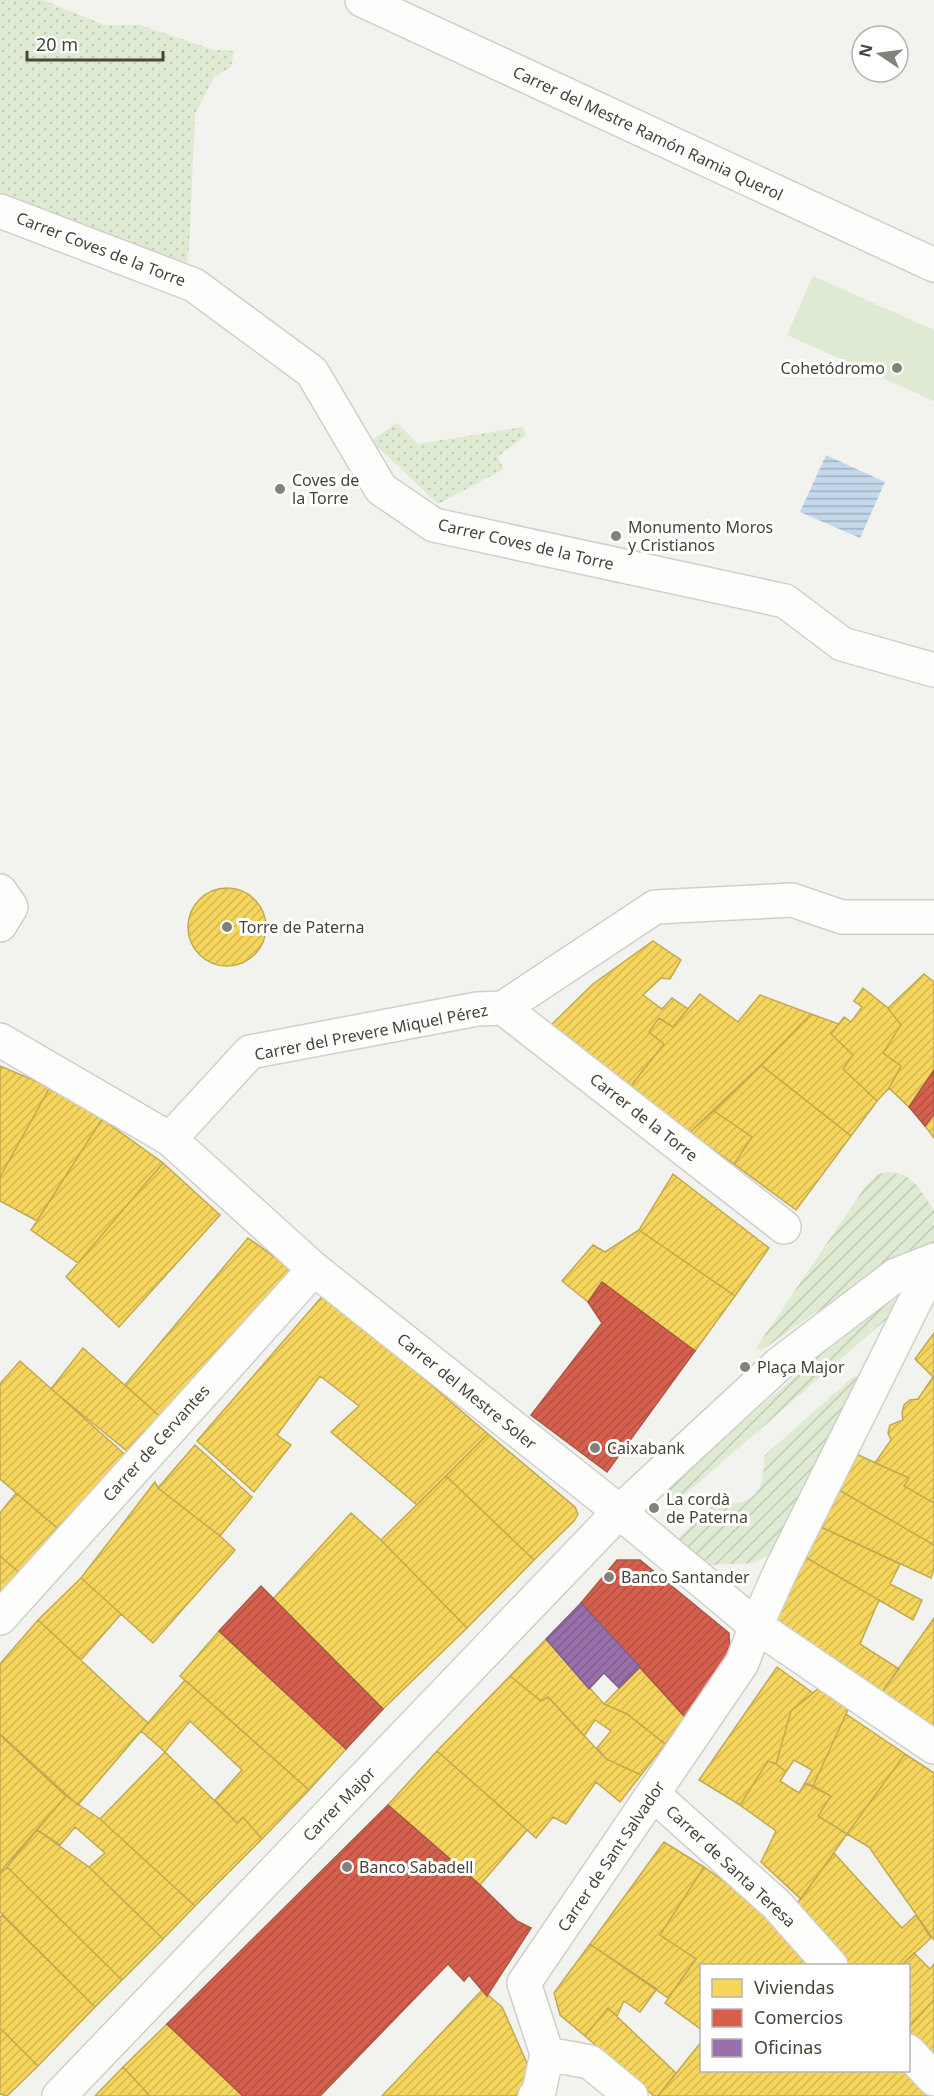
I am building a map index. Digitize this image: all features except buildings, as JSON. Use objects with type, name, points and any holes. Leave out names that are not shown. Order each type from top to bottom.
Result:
[{"type":"street","name":"Carrer del Mestre Ramón Ramia Querol","points":[[362,0],[934,265]]},
{"type":"street","name":"Carrer Coves de la Torre","points":[[0,211],[194,285],[312,372],[381,489],[434,525],[784,601],[842,644],[934,670]]},
{"type":"street","points":[[0,891],[11,907],[0,925]]},
{"type":"street","name":"Carrer del Prevere Miquel Pérez","points":[[170,1138],[250,1052],[477,1009],[503,1008],[655,907],[792,900],[842,917],[934,917]]},
{"type":"street","name":"Carrer de la Torre","points":[[503,1008],[784,1227]]},
{"type":"street","name":"Carrer del Mestre Soler","points":[[0,1040],[170,1138],[314,1269],[619,1512],[756,1626],[934,1747]]},
{"type":"street","points":[[619,1512],[779,1364],[896,1275],[934,1261]]},
{"type":"street","points":[[756,1626],[782,1568],[934,1261]]},
{"type":"street","name":"Carrer de Cervantes","points":[[0,1618],[314,1269]]},
{"type":"street","name":"Carrer Major","points":[[59,2096],[619,1512]]},
{"type":"street","name":"Carrer de Sant Salvador","points":[[547,2054],[524,1983],[742,1663],[756,1626]]},
{"type":"street","name":"Carrer de Santa Teresa","points":[[653,1794],[777,1905],[830,1964]]},
{"type":"street","points":[[910,2052],[934,2079]]},
{"type":"street","points":[[535,2096],[539,2091],[547,2054],[590,2062],[631,2096]]},
{"type":"green space","points":[[0,0],[43,0],[104,25],[140,25],[214,50],[234,51],[231,67],[214,77],[195,114],[189,247],[187,261],[181,267],[0,201]]},
{"type":"green space","name":"Cohetódromo","points":[[813,276],[934,330],[934,401],[787,335]]},
{"type":"green space","points":[[397,423],[418,444],[523,427],[526,435],[497,457],[504,469],[438,504],[371,441]]},
{"type":"green space","points":[[890,1172],[905,1175],[917,1185],[934,1210],[934,1243],[845,1294],[761,1351],[756,1348],[865,1187],[878,1174]]},
{"type":"green space","points":[[891,1292],[895,1301],[889,1317],[675,1503],[665,1491]]},
{"type":"green space","points":[[855,1375],[864,1387],[776,1552],[753,1563],[705,1565],[675,1542],[715,1502],[739,1503],[754,1495],[762,1480],[764,1456]]},
{"type":"water","points":[[826,455],[885,482],[860,538],[800,512]]},
{"type":"place","name":"Cohetódromo","points":[[897,368]]},
{"type":"place","name":"Coves de la Torre","points":[[280,489]]},
{"type":"place","name":"Monumento Moros y Cristianos","points":[[616,536]]},
{"type":"place","name":"Torre de Paterna","points":[[227,927]]},
{"type":"place","name":"Plaça Major","points":[[745,1367]]},
{"type":"place","name":"Caixabank","points":[[595,1448]]},
{"type":"place","name":"La cordà de Paterna","points":[[654,1508]]},
{"type":"place","name":"Banco Santander","points":[[609,1577]]},
{"type":"place","name":"Banco Sabadell","points":[[347,1867]]}]
